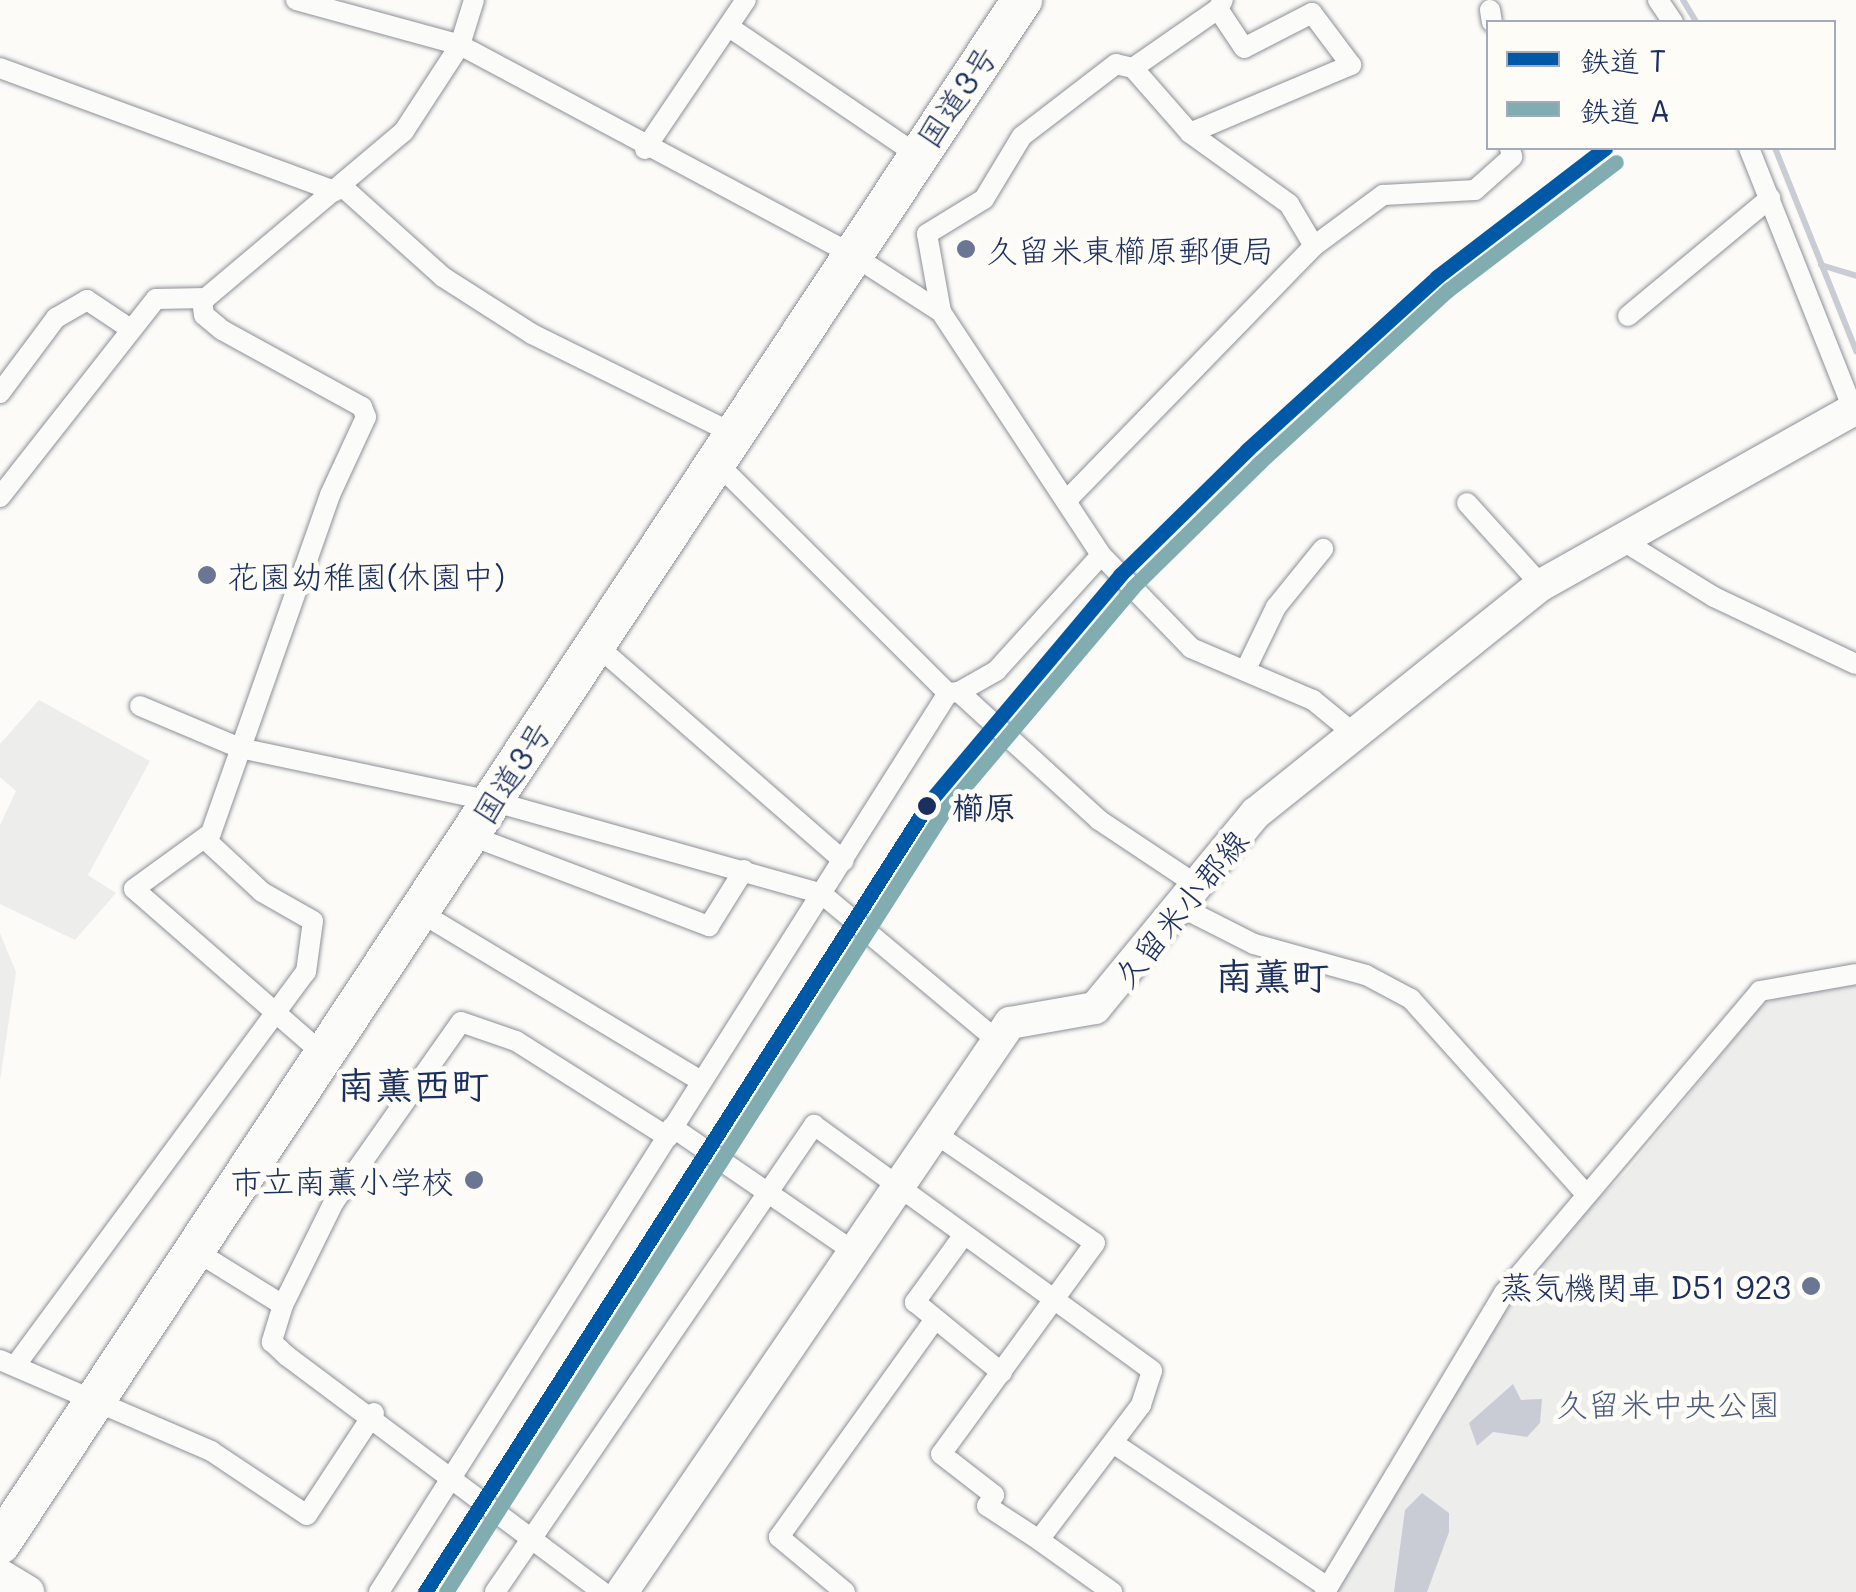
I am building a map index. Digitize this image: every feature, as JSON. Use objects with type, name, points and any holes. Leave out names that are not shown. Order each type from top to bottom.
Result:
[{"type":"highway","name":"国道3号","points":[[0,1544],[191,1248],[1022,0]]},
{"type":"main road","name":"久留米小郡線","points":[[622,1592],[998,1042],[1031,1013],[1095,1008],[1256,813],[1541,585],[1855,408]]},
{"type":"main road","points":[[0,1575],[28,1592]]},
{"type":"street","points":[[0,497],[129,328],[156,299],[202,299],[340,190],[404,131],[460,45],[474,0]]},
{"type":"street","points":[[646,149],[732,29],[746,0]]},
{"type":"street","points":[[302,1],[460,45],[646,149],[851,254],[940,312],[1101,555],[1190,648],[1314,700],[1353,733]]},
{"type":"street","points":[[1133,68],[1220,4],[1244,48],[1312,14],[1351,65],[1190,134]]},
{"type":"street","points":[[732,29],[916,154]]},
{"type":"street","points":[[940,312],[927,234],[984,199],[1022,136],[1078,89],[1116,64],[1133,68],[1190,134],[1288,204],[1314,246]]},
{"type":"street","points":[[0,68],[340,190],[443,277],[725,447],[954,693],[1045,777],[1254,944],[1366,976],[1411,999],[1587,1195]]},
{"type":"street","points":[[1066,501],[1314,246],[1383,195],[1474,190],[1512,157],[1510,150]]},
{"type":"street","points":[[1750,150],[1855,408]]},
{"type":"street","points":[[1628,316],[1770,198]]},
{"type":"street","points":[[202,299],[204,316],[222,330],[362,406],[366,417],[206,838],[134,889],[274,1018],[322,1054]]},
{"type":"street","points":[[0,392],[56,318],[87,300],[129,328]]},
{"type":"street","points":[[0,460],[18,474]]},
{"type":"street","points":[[1467,502],[1541,585]]},
{"type":"street","points":[[1620,540],[1714,597],[1856,664]]},
{"type":"street","points":[[1246,669],[1276,608],[1323,549]]},
{"type":"street","points":[[379,1592],[844,861],[895,765],[954,693],[996,671],[1101,555]]},
{"type":"street","points":[[595,644],[844,861]]},
{"type":"street","points":[[140,706],[240,748],[492,801],[822,894],[998,1042]]},
{"type":"street","points":[[469,835],[709,926],[744,870]]},
{"type":"street","points":[[206,838],[262,892],[313,921],[306,972],[7,1363],[212,1452],[307,1515],[374,1413]]},
{"type":"street","points":[[418,911],[702,1081]]},
{"type":"street","points":[[1112,1442],[1325,1589],[1504,1293],[1760,991],[1856,974]]},
{"type":"street","points":[[603,1592],[530,1538],[453,1472],[272,1342],[283,1305],[334,1202],[460,1022],[516,1041],[768,1190],[853,1251]]},
{"type":"street","points":[[495,1592],[814,1125],[963,1236]]},
{"type":"street","points":[[933,1132],[1095,1244],[941,1454],[994,1495],[986,1506],[1112,1592]]},
{"type":"street","points":[[1002,1373],[915,1302],[963,1236],[974,1234],[1152,1371],[1112,1442],[1039,1540]]},
{"type":"street","points":[[191,1248],[283,1305]]},
{"type":"street","points":[[845,1592],[779,1537],[935,1319]]},
{"type":"green space","points":[[39,700],[150,761],[88,875],[116,893],[75,940],[0,904],[0,825],[16,791],[0,777],[0,744]]},
{"type":"green space","points":[[0,933],[16,972],[0,1081]]},
{"type":"green space","name":"久留米中央公園","points":[[1856,984],[1856,1592],[1335,1592],[1515,1294],[1573,1221],[1626,1173],[1760,1006],[1795,990]]},
{"type":"shaded area","points":[[1513,1384],[1521,1400],[1542,1399],[1540,1423],[1527,1437],[1493,1432],[1477,1446],[1469,1423]]},
{"type":"shaded area","points":[[1422,1493],[1449,1513],[1449,1532],[1427,1592],[1394,1592],[1405,1510]]},
{"type":"waterway","points":[[1683,0],[1695,20]]},
{"type":"waterway","points":[[1776,150],[1856,351]]},
{"type":"waterway","points":[[1821,265],[1856,276]]},
{"type":"rail line","name":"T","points":[[425,1592],[930,801],[1120,575],[1247,450],[1437,277],[1602,150]]},
{"type":"rail line","name":"A","points":[[446,1592],[944,811],[1133,587],[1259,463],[1448,290],[1616,162]]},
{"type":"place","name":"久留米東櫛原郵便局","points":[[966,249]]},
{"type":"place","name":"花園幼稚園(休園中)","points":[[207,575]]},
{"type":"place","name":"櫛原","points":[[927,806]]},
{"type":"place","name":"市立南薫小学校","points":[[474,1180]]},
{"type":"place","name":"蒸気機関車 D51 923","points":[[1811,1286]]},
{"type":"district","name":"南薫町","points":[[1272,976]]},
{"type":"district","name":"南薫西町","points":[[413,1085]]}]
